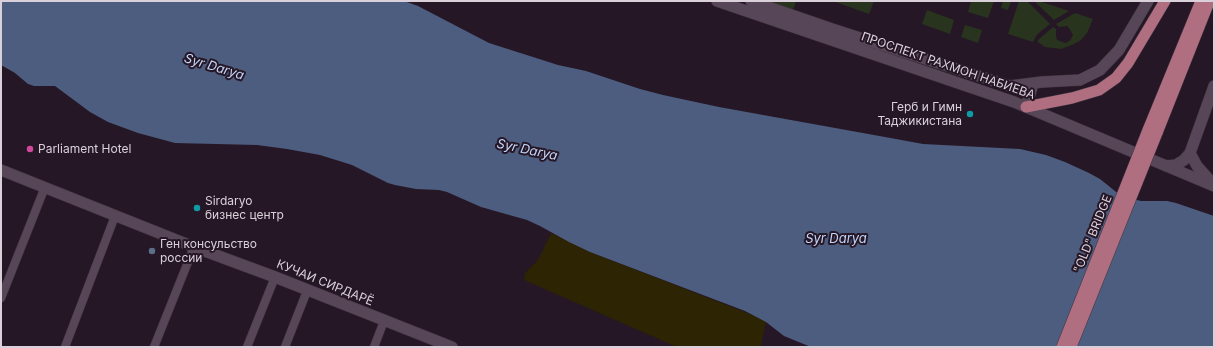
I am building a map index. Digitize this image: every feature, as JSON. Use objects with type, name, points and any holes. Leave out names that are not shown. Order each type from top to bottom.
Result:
[{"type":"main road","name":"ПРОСПЕКТ РАХМОН НАБИЕВА","points":[[717,1],[1026,107],[1165,166],[1214,185]]},
{"type":"main road","points":[[751,1],[832,29],[1010,86],[1042,82],[1080,80],[1100,70],[1119,50],[1148,1]]},
{"type":"main road","points":[[1033,84],[1026,107],[1072,98],[1099,90],[1116,78],[1128,63],[1164,1]]},
{"type":"main road","points":[[1153,131],[1203,4]]},
{"type":"main road","points":[[1165,166],[1180,163],[1190,153],[1214,86]]},
{"type":"main road","name":"\"OLD\" BRIDGE","points":[[1062,347],[1153,131]]},
{"type":"main road","name":"\"OLD\" BRIDGE","points":[[1071,347],[1153,131]]},
{"type":"main road","points":[[1190,153],[1197,166],[1214,185]]},
{"type":"main road","name":"КУЧАИ СИРДАРЁ","points":[[1,170],[452,347]]},
{"type":"street","points":[[1,298],[45,187]]},
{"type":"street","points":[[65,347],[115,216]]},
{"type":"street","points":[[154,347],[194,247]]},
{"type":"street","points":[[247,347],[275,277]]},
{"type":"street","points":[[284,347],[307,291]]},
{"type":"street","points":[[374,347],[384,321]]},
{"type":"green space","points":[[768,1],[796,1],[793,10]]},
{"type":"green space","points":[[833,1],[874,1],[869,14]]},
{"type":"green space","points":[[971,1],[994,1],[988,18],[968,12]]},
{"type":"green space","points":[[1003,1],[1011,1],[1008,10],[1001,8]]},
{"type":"green space","points":[[1019,1],[1027,1],[1050,24],[1036,36],[1033,42],[1008,34]]},
{"type":"green space","points":[[1034,1],[1039,1],[1069,11],[1054,20]]},
{"type":"green space","points":[[927,10],[954,20],[950,34],[922,24]]},
{"type":"green space","points":[[1075,13],[1093,19],[1087,33],[1081,40],[1061,49],[1045,47],[1038,42],[1038,40],[1053,27],[1056,29],[1057,40],[1065,43],[1068,42],[1073,35],[1069,28],[1067,26],[1059,27],[1056,24]]},
{"type":"green space","points":[[965,25],[982,30],[978,43],[961,37]]},
{"type":"sand","points":[[551,233],[590,252],[755,316],[766,322],[760,347],[677,347],[524,280],[525,273],[538,260]]},
{"type":"water","name":"Syr Darya","points":[[1,1],[404,1],[418,6],[489,43],[558,65],[586,71],[663,95],[719,107],[923,144],[1020,149],[1046,155],[1089,173],[1100,179],[1120,195],[1141,201],[1167,201],[1176,203],[1214,216],[1214,347],[811,347],[784,336],[766,322],[745,311],[590,252],[527,220],[481,207],[447,192],[439,190],[416,189],[388,183],[352,165],[320,155],[257,145],[175,143],[138,133],[108,122],[90,112],[55,86],[34,86],[28,84],[15,73],[1,65]]},
{"type":"place","name":"Герб и Гимн Таджикистана","points":[[970,114]]},
{"type":"place","name":"Parliament Hotel","points":[[30,149]]},
{"type":"place","name":"Sirdaryo бизнес центр","points":[[197,208]]},
{"type":"place","name":"Ген консульство россии","points":[[152,251]]}]
